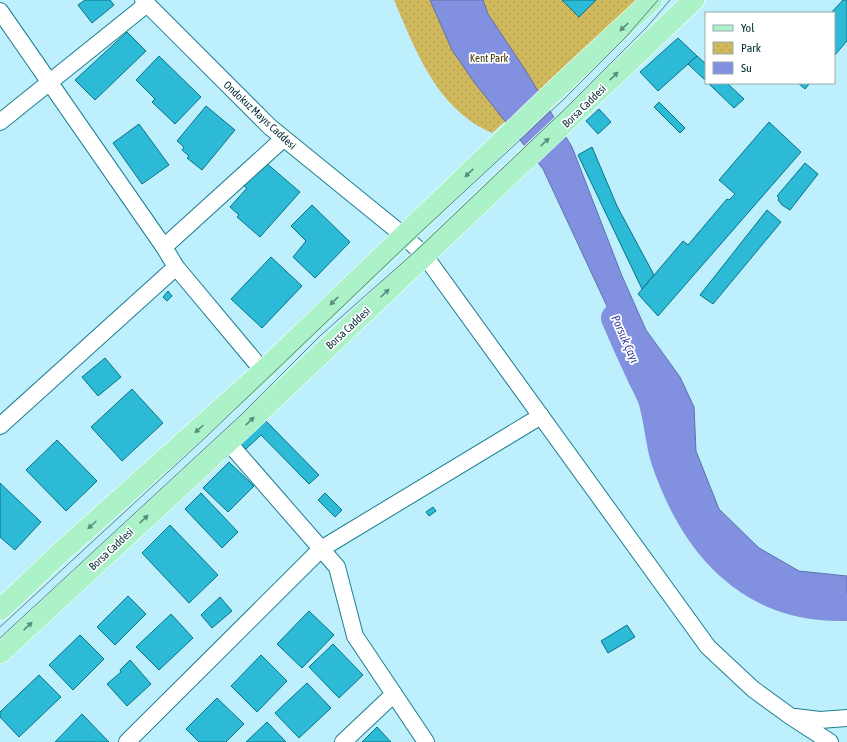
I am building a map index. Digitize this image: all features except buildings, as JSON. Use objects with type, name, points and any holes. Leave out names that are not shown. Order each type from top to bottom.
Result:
[{"type":"main road","points":[[0,610],[60,553],[263,371],[333,302],[652,0]]},
{"type":"main road","name":"Borsa Caddesi","points":[[0,653],[228,442],[694,0]]},
{"type":"street","points":[[0,122],[50,83],[145,2]]},
{"type":"street","name":"Ondokuz Mayıs Caddesi","points":[[145,2],[283,139],[404,236],[425,256],[708,647],[753,689],[790,716],[830,742]]},
{"type":"street","points":[[0,11],[164,247],[176,267],[263,371]]},
{"type":"street","points":[[164,247],[283,139]]},
{"type":"street","points":[[0,426],[176,267]]},
{"type":"street","points":[[127,742],[321,549],[540,416]]},
{"type":"street","points":[[228,442],[337,567],[355,636],[426,742]]},
{"type":"street","points":[[343,742],[394,694]]},
{"type":"street","points":[[790,716],[820,720],[847,718]]},
{"type":"green space","name":"Kent Park","points":[[394,0],[636,0],[576,58],[492,133],[471,121],[455,108],[443,94],[415,49]]},
{"type":"water","points":[[430,0],[483,0],[488,14],[524,68],[572,147],[622,276],[646,330],[680,377],[694,407],[696,451],[719,509],[759,548],[799,571],[847,576],[847,605],[834,605],[767,585],[731,567],[664,465],[661,393],[626,347],[543,169],[474,82],[452,50]]},
{"type":"waterway","name":"Porsuk Çayı","points":[[615,318],[652,400],[664,457],[676,489],[691,518],[709,543],[729,566],[753,584],[781,597],[812,605],[847,607]]},
{"type":"tram line","points":[[0,627],[207,436],[410,242],[564,99],[625,38],[658,0]]},
{"type":"tram line","points":[[0,638],[242,414],[321,335],[418,249],[569,105],[647,27],[670,0]]}]
